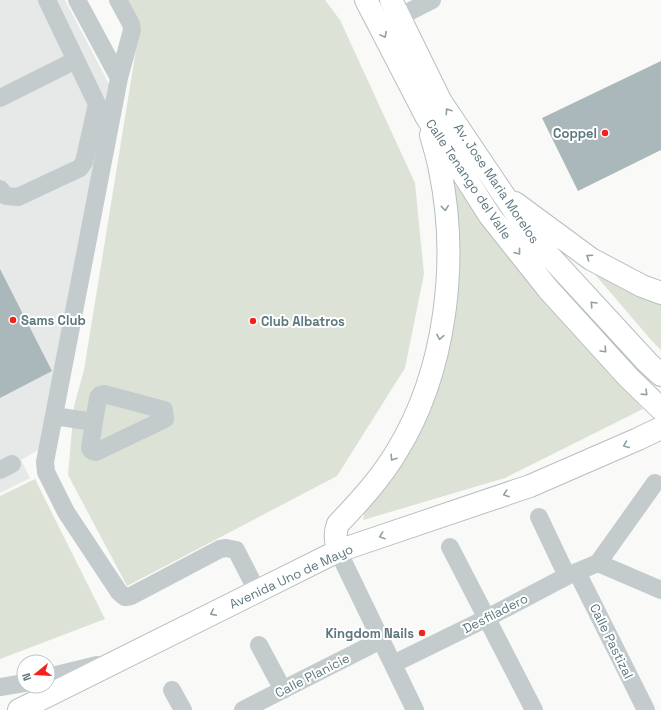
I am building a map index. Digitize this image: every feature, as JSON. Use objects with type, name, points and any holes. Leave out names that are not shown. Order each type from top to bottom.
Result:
[{"type":"main road","name":"Calle Tenango del Valle","points":[[366,0],[426,116],[490,216],[548,289],[628,377],[661,409]]},
{"type":"main road","name":"Av. Jose Maria Morelos","points":[[395,8],[441,102],[532,237],[655,369]]},
{"type":"main road","points":[[338,551],[335,531],[338,524],[373,486],[397,452],[410,428],[424,396],[438,348],[445,305],[447,276],[447,220],[440,169],[426,116]]},
{"type":"main road","points":[[503,194],[591,259],[642,286],[661,293]]},
{"type":"main road","name":"Avenida Uno de Mayo","points":[[18,710],[338,551],[530,486],[661,428]]},
{"type":"street","points":[[0,189],[6,196],[18,197],[80,168],[82,165],[97,104],[47,0]]},
{"type":"street","points":[[77,0],[119,78]]},
{"type":"street","points":[[118,0],[131,24],[132,30],[119,78],[45,462],[46,472],[66,512],[119,592],[125,597],[131,596],[220,549],[226,548],[236,550],[257,591]]},
{"type":"street","points":[[395,8],[432,0]]},
{"type":"street","points":[[0,98],[76,60]]},
{"type":"street","points":[[54,416],[94,422]]},
{"type":"street","points":[[655,483],[598,563],[661,590]]},
{"type":"street","name":"Calle Pastizal","points":[[539,517],[572,574],[646,710]]},
{"type":"street","points":[[450,547],[534,710]]},
{"type":"street","points":[[338,551],[415,710]]},
{"type":"street","name":"Desfiladero","points":[[393,664],[572,574],[598,563]]},
{"type":"street","name":"Calle Planicie","points":[[243,710],[381,640]]},
{"type":"street","points":[[259,645],[283,690]]},
{"type":"street","points":[[56,675],[119,659]]},
{"type":"street","points":[[0,687],[16,684]]},
{"type":"street","points":[[172,690],[183,710]]},
{"type":"shaded area","points":[[0,0],[65,0],[110,86],[40,449],[21,460],[30,478],[0,493]]},
{"type":"shaded area","name":"Club Albatros","points":[[124,0],[325,0],[340,20],[415,183],[424,274],[405,368],[337,476],[127,586],[68,475],[74,406],[84,370],[139,31]]},
{"type":"shaded area","points":[[450,178],[540,296],[643,409],[505,478],[363,520],[367,501],[425,414]]},
{"type":"shaded area","points":[[581,258],[661,298],[661,350],[652,341]]},
{"type":"shaded area","points":[[35,479],[105,619],[0,659],[0,496]]},
{"type":"building","name":"Coppel","points":[[661,61],[661,150],[578,191],[542,118]]},
{"type":"building","name":"Sams Club","points":[[0,269],[52,371],[0,398]]},
{"type":"place","name":"Coppel","points":[[605,133]]},
{"type":"place","name":"Sams Club","points":[[13,320]]},
{"type":"place","name":"Club Albatros","points":[[253,321]]},
{"type":"place","name":"Kingdom Nails","points":[[422,633]]}]
